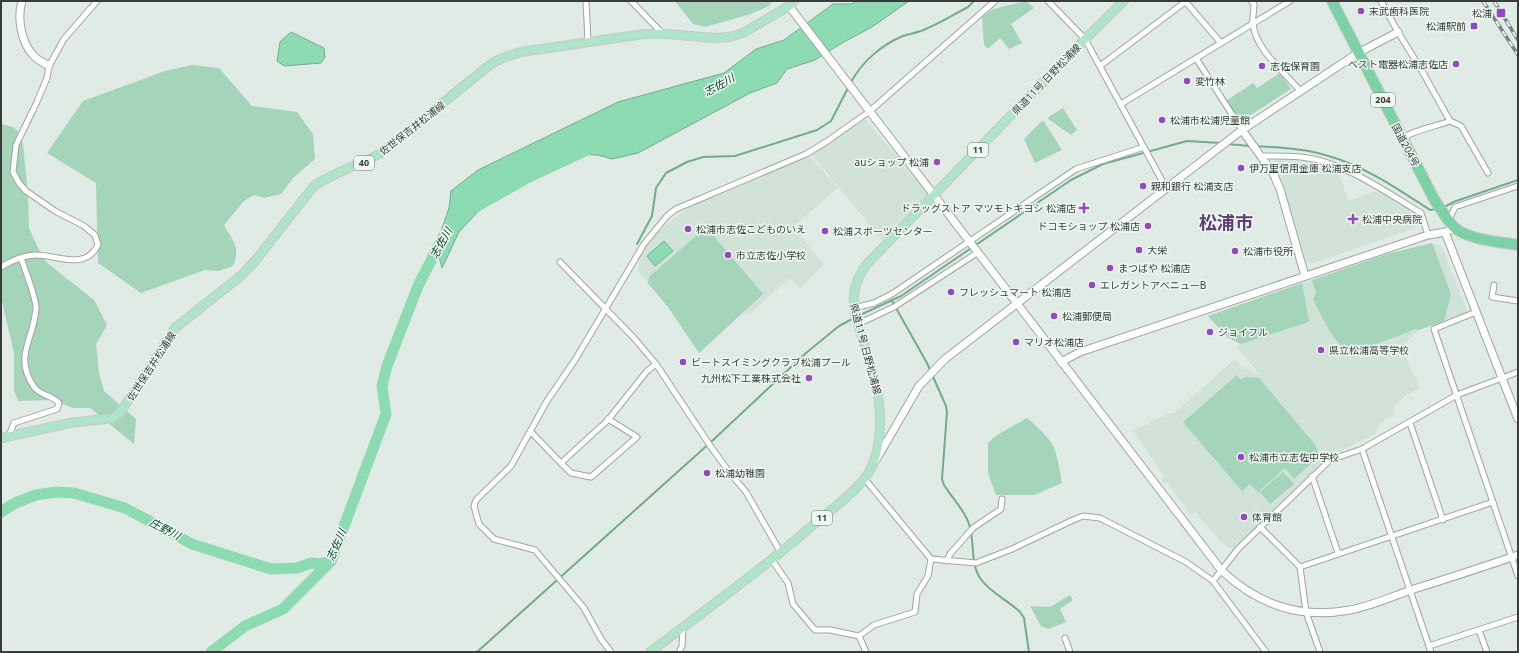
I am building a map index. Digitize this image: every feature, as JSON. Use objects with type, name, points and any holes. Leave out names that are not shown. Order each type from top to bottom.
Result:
[{"type":"highway","name":"国道204号","points":[[1332,1],[1434,199],[1447,218],[1450,230],[1468,236],[1518,245]]},
{"type":"main road","name":"県道11号 日野松浦線","points":[[650,652],[781,553],[834,507],[864,478],[873,465],[878,441],[880,397],[854,310],[853,296],[856,281],[866,265],[1085,39],[1124,1]]},
{"type":"main road","name":"佐世保吉井松浦線","points":[[5,437],[70,423],[113,418],[120,413],[175,328],[242,275],[255,261],[314,186],[322,180],[364,163],[381,153],[491,64],[520,52],[644,34],[714,38],[729,37],[743,33],[792,4]]},
{"type":"street","points":[[22,1],[18,12],[27,48],[34,57],[49,66]]},
{"type":"street","points":[[1,267],[21,258],[38,255],[75,261],[85,258],[94,252],[98,245],[95,235],[55,211],[26,191],[19,183],[13,172],[16,145],[47,78],[49,66],[64,39],[96,1]]},
{"type":"street","points":[[586,1],[588,41]]},
{"type":"street","points":[[631,1],[663,34]]},
{"type":"street","points":[[611,652],[601,639],[584,608],[535,550],[494,539],[479,524],[474,506],[476,500],[511,466],[547,401],[575,360],[644,244],[667,216],[676,209],[806,154],[870,111],[995,1]]},
{"type":"street","points":[[1048,1],[1085,39],[1144,145],[1148,157],[1166,188]]},
{"type":"street","points":[[1100,66],[1185,1],[1221,43]]},
{"type":"street","points":[[1252,1],[1254,4],[1253,24],[1263,50],[1301,92]]},
{"type":"street","points":[[1121,104],[1290,1]]},
{"type":"street","points":[[1381,1],[1450,121],[1461,126],[1488,173]]},
{"type":"street","points":[[792,4],[796,15],[969,243],[1222,571],[1237,584],[1258,598],[1282,608],[1306,612],[1350,610],[1515,556]]},
{"type":"street","points":[[873,465],[920,386],[944,359],[1242,130],[1358,54],[1398,32]]},
{"type":"street","points":[[1196,58],[1242,130],[1273,173],[1280,189],[1306,276]]},
{"type":"street","points":[[1402,138],[1427,127],[1434,128],[1450,121]]},
{"type":"street","points":[[854,310],[884,299],[969,243],[1076,169],[1144,145]]},
{"type":"street","points":[[1260,156],[1302,157],[1331,165],[1357,176],[1421,213],[1428,235]]},
{"type":"street","points":[[1447,218],[1455,207],[1518,186]]},
{"type":"street","points":[[1061,362],[1080,352],[1428,235],[1450,230],[1476,312],[1518,419]]},
{"type":"street","points":[[858,324],[895,306],[976,252]]},
{"type":"street","points":[[5,437],[14,423],[57,409],[59,403],[54,398],[41,394],[35,387],[25,369],[24,359],[33,328],[36,306],[21,258]]},
{"type":"street","points":[[560,262],[606,309],[656,364],[706,440],[746,492],[781,553]]},
{"type":"street","points":[[1494,285],[1492,297],[1518,301]]},
{"type":"street","points":[[1476,312],[1434,329],[1493,502],[1515,556],[1518,576]]},
{"type":"street","points":[[562,463],[608,419],[647,371],[656,364]]},
{"type":"street","points":[[1213,581],[1238,549],[1330,460],[1362,449],[1457,396],[1518,372]]},
{"type":"street","points":[[531,432],[571,473],[591,477],[637,437],[608,419]]},
{"type":"street","points":[[1410,423],[1443,520]]},
{"type":"street","points":[[1362,449],[1431,652]]},
{"type":"street","points":[[1312,476],[1338,553]]},
{"type":"street","points":[[864,478],[931,559],[976,563],[1012,549],[1072,520],[1092,516],[1100,518],[1186,562],[1213,581],[1266,652]]},
{"type":"street","points":[[947,561],[950,554],[968,532],[1001,509],[1002,499]]},
{"type":"street","points":[[1300,567],[1493,502]]},
{"type":"street","points":[[1260,527],[1300,567],[1306,612],[1320,652]]},
{"type":"street","points":[[772,560],[788,583],[793,604],[815,630],[830,630],[859,636],[874,625],[915,612],[917,594],[928,576],[931,559]]},
{"type":"street","points":[[1429,646],[1518,617]]},
{"type":"street","points":[[679,652],[682,646],[683,627]]},
{"type":"street","points":[[1479,630],[1487,652]]},
{"type":"street","points":[[859,636],[866,652]]},
{"type":"street","points":[[1065,638],[1070,652]]},
{"type":"shaded area","points":[[675,1],[772,1],[769,6],[751,14],[705,27],[693,24]]},
{"type":"shaded area","points":[[1026,1],[1034,8],[1011,24],[1022,43],[1009,49],[1000,38],[988,49],[984,45],[982,17],[993,9]]},
{"type":"shaded area","points":[[192,65],[219,68],[252,106],[297,112],[313,134],[315,159],[294,177],[281,194],[264,198],[254,195],[244,201],[224,225],[235,244],[236,254],[233,266],[219,271],[205,270],[141,293],[98,263],[96,183],[47,153],[83,101],[165,71]]},
{"type":"shaded area","points":[[1280,73],[1291,89],[1240,122],[1226,101],[1253,83],[1257,88]]},
{"type":"shaded area","points":[[1063,108],[1077,130],[1071,135],[1047,118]]},
{"type":"shaded area","points":[[863,120],[866,120],[928,194],[882,240],[812,155]]},
{"type":"shaded area","points":[[1043,120],[1062,150],[1035,163],[1024,139]]},
{"type":"shaded area","points":[[1,124],[13,127],[19,132],[23,144],[28,195],[29,228],[38,248],[46,262],[94,300],[107,325],[96,344],[99,373],[104,391],[136,419],[134,444],[90,408],[73,408],[52,400],[18,401],[14,390],[14,353],[1,297]]},
{"type":"shaded area","name":"市立志佐小学校","points":[[810,156],[838,188],[793,227],[824,264],[800,289],[790,278],[752,312],[741,314],[699,353],[668,307],[638,271],[640,256],[660,230],[685,210],[700,202]]},
{"type":"shaded area","name":"松浦中央病院","points":[[1284,159],[1337,170],[1349,201],[1376,191],[1386,195],[1408,208],[1415,228],[1311,264],[1306,262],[1274,161]]},
{"type":"shaded area","points":[[706,227],[763,294],[699,353],[668,307],[648,283],[649,277]]},
{"type":"shaded area","points":[[1432,243],[1442,247],[1468,312],[1419,330],[1403,345],[1403,352],[1420,388],[1406,395],[1395,406],[1394,415],[1379,424],[1375,434],[1325,459],[1233,550],[1221,542],[1195,512],[1191,515],[1167,482],[1164,484],[1161,481],[1165,477],[1133,431],[1165,415],[1175,412],[1235,359],[1242,367],[1260,375],[1238,348],[1240,344],[1227,337],[1208,316],[1387,254]]},
{"type":"shaded area","points":[[1432,243],[1451,294],[1444,321],[1419,330],[1416,329],[1361,350],[1352,351],[1346,349],[1340,344],[1324,321],[1313,299],[1316,293],[1312,280],[1387,254]]},
{"type":"shaded area","points":[[1302,283],[1309,322],[1241,344],[1227,337],[1208,316]]},
{"type":"shaded area","points":[[1237,375],[1240,380],[1246,377],[1259,378],[1316,446],[1319,456],[1294,479],[1285,468],[1258,492],[1250,484],[1242,491],[1183,422]]},
{"type":"shaded area","points":[[1027,418],[1044,434],[1053,446],[1058,460],[1062,483],[1034,495],[996,495],[988,473],[988,443],[997,435]]},
{"type":"shaded area","points":[[1283,472],[1294,484],[1270,504],[1260,492]]},
{"type":"shaded area","points":[[1070,595],[1073,600],[1060,609],[1066,622],[1048,629],[1041,626],[1030,606],[1050,607]]},
{"type":"water","points":[[855,1],[909,1],[872,27],[815,60],[787,69],[777,83],[750,93],[638,153],[612,159],[598,155],[569,154],[539,167],[494,194],[459,232],[442,268],[436,246],[449,208],[451,191],[478,170],[618,102],[724,73],[756,49],[784,40],[833,4],[852,4]]},
{"type":"water","points":[[291,32],[324,48],[325,57],[321,63],[284,66],[277,61],[280,42]]},
{"type":"water","points":[[664,241],[673,251],[655,266],[647,256]]},
{"type":"waterway","points":[[851,82],[866,61],[887,44],[903,36],[933,26],[968,7],[974,1]]},
{"type":"waterway","points":[[637,244],[652,216],[656,188],[666,173],[687,162],[703,157],[735,156],[817,130],[831,121],[849,86]]},
{"type":"waterway","points":[[858,316],[901,296],[1071,180],[1103,164],[1187,141],[1221,143]]},
{"type":"waterway","points":[[1227,144],[1251,146]]},
{"type":"waterway","points":[[1255,146],[1308,151],[1339,159],[1380,178],[1430,210],[1436,209]]},
{"type":"waterway","name":"志佐川","points":[[476,207],[527,178],[591,148]]},
{"type":"waterway","points":[[1444,207],[1456,201],[1518,180]]},
{"type":"waterway","name":"志佐川","points":[[211,652],[245,626],[283,609],[331,561],[386,414],[382,386],[387,366],[418,286],[443,237]]},
{"type":"waterway","points":[[892,301],[927,363],[946,406],[947,412],[942,479],[944,485],[961,508],[969,524],[977,572],[989,588],[1020,612],[1024,618],[1029,652]]},
{"type":"waterway","points":[[477,652],[712,441],[806,353],[839,326],[854,318]]},
{"type":"waterway","name":"庄野川","points":[[1,512],[15,503],[36,495],[56,492],[74,493],[125,508],[192,544],[271,569],[297,568],[311,563],[318,564],[331,561]]},
{"type":"railway","points":[[1483,1],[1518,55]]},
{"type":"railway","points":[[1494,1],[1518,40]]},
{"type":"place","name":"末武歯科医院","points":[[1361,11]]},
{"type":"place","name":"松浦","points":[[1501,13]]},
{"type":"place","name":"松浦駅前","points":[[1474,26]]},
{"type":"place","name":"ベスト電器松浦志佐店","points":[[1456,64]]},
{"type":"place","name":"志佐保育園","points":[[1262,66]]},
{"type":"place","name":"変竹林","points":[[1187,81]]},
{"type":"place","name":"松浦市松浦児童館","points":[[1162,120]]},
{"type":"place","name":"auショップ 松浦","points":[[937,162]]},
{"type":"place","name":"伊万里信用金庫 松浦支店","points":[[1241,168]]},
{"type":"place","name":"親和銀行 松浦支店","points":[[1143,186]]},
{"type":"place","name":"ドラッグストア マツモトキヨシ 松浦店","points":[[1084,208]]},
{"type":"place","name":"松浦中央病院","points":[[1353,219]]},
{"type":"place","name":"ドコモショップ 松浦店","points":[[1148,226]]},
{"type":"place","name":"松浦市志佐こどものいえ","points":[[688,229]]},
{"type":"place","name":"松浦スポーツセンター","points":[[825,231]]},
{"type":"place","name":"大栄","points":[[1139,250]]},
{"type":"place","name":"松浦市役所","points":[[1235,251]]},
{"type":"place","name":"市立志佐小学校","points":[[728,255]]},
{"type":"place","name":"まつばや 松浦店","points":[[1110,268]]},
{"type":"place","name":"エレガントアベニューB","points":[[1092,285]]},
{"type":"place","name":"フレッシュマート 松浦店","points":[[951,292]]},
{"type":"place","name":"松浦郵便局","points":[[1054,316]]},
{"type":"place","name":"ジョイフル","points":[[1210,332]]},
{"type":"place","name":"マリオ松浦店","points":[[1016,342]]},
{"type":"place","name":"県立松浦高等学校","points":[[1321,350]]},
{"type":"place","name":"ビートスイミングクラブ松浦プール","points":[[683,362]]},
{"type":"place","name":"九州松下工業株式会社","points":[[809,378]]},
{"type":"place","name":"松浦市立志佐中学校","points":[[1241,457]]},
{"type":"place","name":"松浦幼稚園","points":[[707,473]]},
{"type":"place","name":"体育館","points":[[1244,517]]},
{"type":"district","name":"松浦市","points":[[1226,223]]}]
